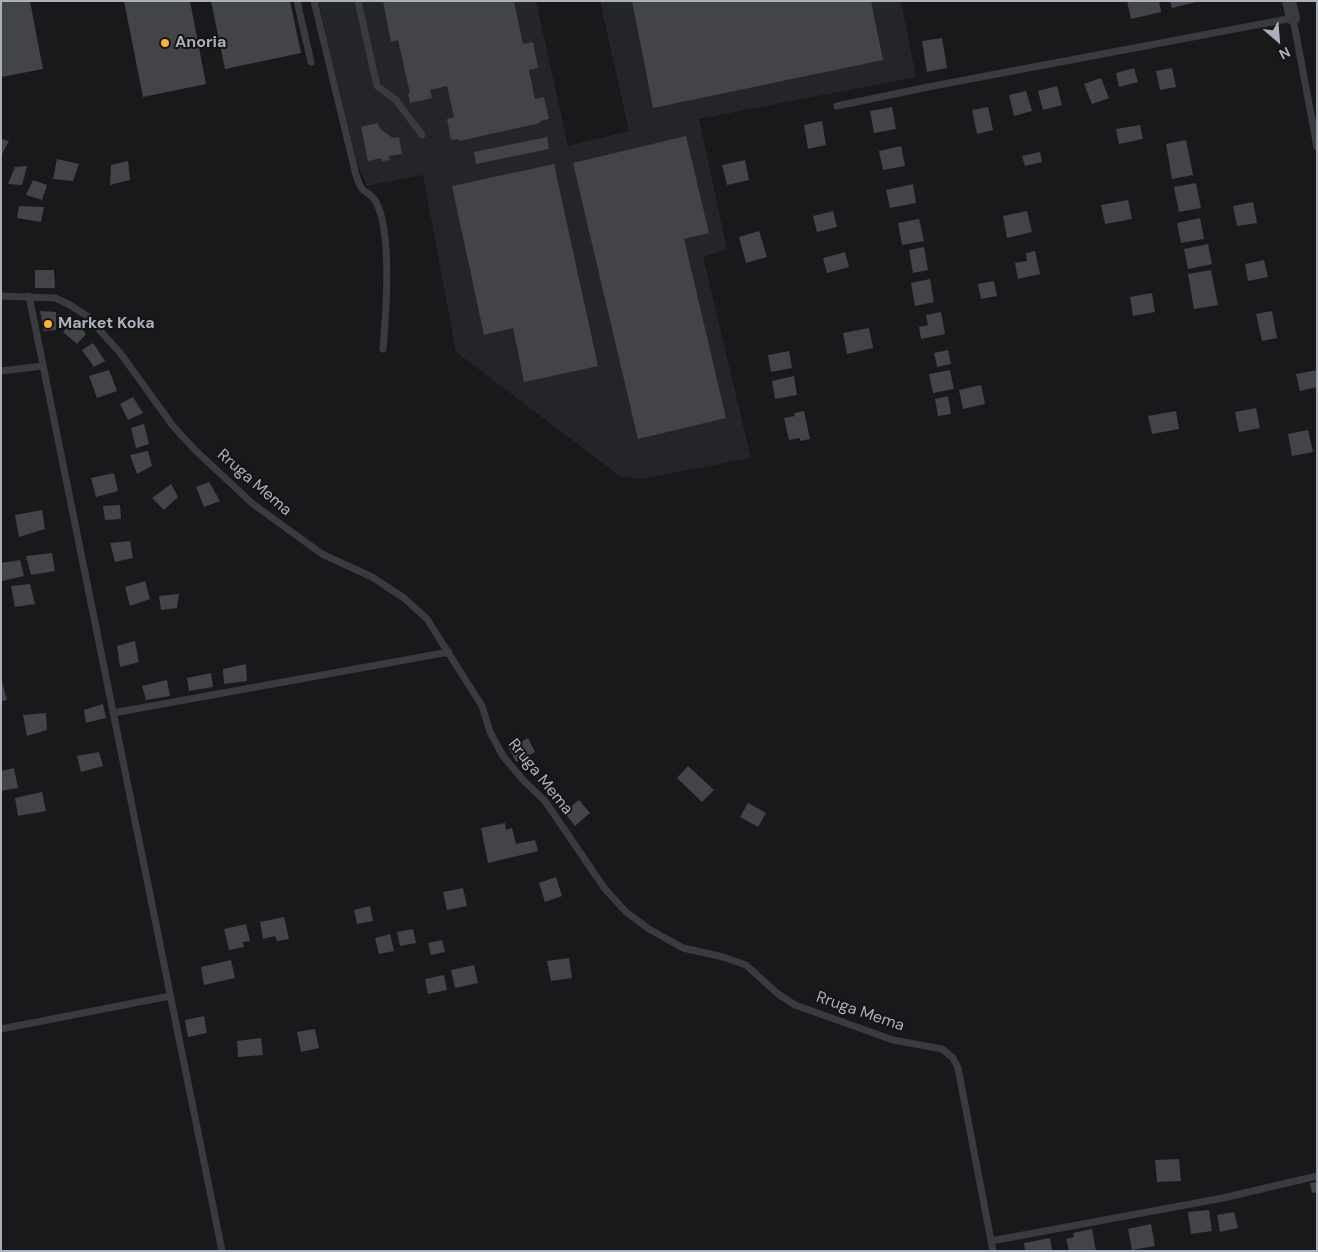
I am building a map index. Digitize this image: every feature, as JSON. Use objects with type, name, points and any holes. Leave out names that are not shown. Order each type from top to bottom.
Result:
[{"type":"street","points":[[1289,1],[1293,18]]},
{"type":"lane","points":[[296,1],[311,62]]},
{"type":"lane","points":[[314,1],[356,174],[362,188],[376,202],[384,235],[386,282],[383,349]]},
{"type":"lane","points":[[358,1],[377,86],[396,100],[422,135]]},
{"type":"lane","points":[[837,106],[932,86],[1293,18],[1317,147]]},
{"type":"lane","name":"Rruga Mema","points":[[1,296],[54,298],[70,304],[87,316],[121,354],[173,426],[195,450],[253,504],[322,554],[372,577],[404,598],[427,619],[482,706],[490,732],[503,756],[545,802],[605,889],[626,912],[649,930],[683,948],[723,957],[746,965],[778,994],[795,1005],[892,1040],[942,1049],[953,1058],[958,1068],[993,1251]]},
{"type":"lane","points":[[29,296],[222,1251]]},
{"type":"lane","points":[[1,371],[43,366]]},
{"type":"lane","points":[[113,713],[449,652]]},
{"type":"lane","points":[[1,1029],[170,996]]},
{"type":"lane","points":[[991,1241],[1223,1198],[1317,1176]]},
{"type":"shaded area","points":[[318,1],[536,1],[568,146],[629,131],[600,1],[901,1],[916,77],[699,119],[727,249],[703,257],[751,458],[641,479],[620,476],[456,352],[423,175],[367,186],[357,163]]},
{"type":"building","points":[[1,1],[30,1],[43,69],[1,77]]},
{"type":"building","name":"Anoria","points":[[124,1],[190,1],[206,84],[143,97]]},
{"type":"building","points":[[211,1],[290,1],[301,53],[225,69]]},
{"type":"building","points":[[383,1],[514,1],[523,44],[533,42],[538,68],[529,70],[535,99],[544,97],[549,119],[540,121],[540,123],[459,141],[459,139],[451,140],[447,119],[454,117],[447,86],[430,90],[432,98],[410,103],[408,94],[410,93],[398,40],[391,42]]},
{"type":"building","points":[[632,1],[871,1],[883,60],[653,108]]},
{"type":"building","points":[[1127,1],[1159,1],[1161,12],[1131,19]]},
{"type":"building","points":[[1170,1],[1196,1],[1196,2],[1172,8]]},
{"type":"building","points":[[942,38],[947,68],[927,72],[922,41]]},
{"type":"building","points":[[1134,68],[1138,82],[1119,87],[1116,73]]},
{"type":"building","points":[[1172,68],[1176,87],[1160,90],[1156,71]]},
{"type":"building","points":[[1101,78],[1109,98],[1092,104],[1084,84]]},
{"type":"building","points":[[1057,86],[1062,105],[1043,110],[1038,91]]},
{"type":"building","points":[[1026,91],[1032,111],[1014,116],[1009,95]]},
{"type":"building","points":[[892,107],[896,129],[874,133],[870,111]]},
{"type":"building","points":[[988,107],[993,130],[977,134],[972,110]]},
{"type":"building","points":[[822,121],[826,145],[808,149],[804,125]]},
{"type":"building","points":[[378,123],[380,129],[393,138],[399,137],[402,154],[389,156],[390,160],[382,161],[382,158],[368,161],[361,127]]},
{"type":"building","points":[[1140,125],[1143,139],[1119,144],[1116,129]]},
{"type":"building","points":[[686,136],[709,233],[684,239],[726,418],[638,439],[573,163]]},
{"type":"building","points":[[547,137],[549,149],[476,164],[474,152]]},
{"type":"building","points":[[1,139],[9,141],[1,156]]},
{"type":"building","points":[[1186,140],[1193,175],[1172,179],[1166,144]]},
{"type":"building","points":[[901,146],[905,166],[883,170],[879,151]]},
{"type":"building","points":[[1040,152],[1042,162],[1025,166],[1022,156]]},
{"type":"building","points":[[57,159],[79,164],[73,181],[53,179]]},
{"type":"building","points":[[745,160],[749,180],[727,185],[722,165]]},
{"type":"building","points":[[128,161],[130,180],[110,185],[111,165]]},
{"type":"building","points":[[554,164],[598,366],[524,382],[513,328],[484,335],[452,186]]},
{"type":"building","points":[[27,166],[22,185],[8,184],[15,167]]},
{"type":"building","points":[[33,180],[47,185],[42,200],[26,195]]},
{"type":"building","points":[[1196,183],[1201,208],[1179,212],[1174,187]]},
{"type":"building","points":[[913,184],[916,203],[890,208],[886,190]]},
{"type":"building","points":[[1128,200],[1132,219],[1105,224],[1101,205]]},
{"type":"building","points":[[1253,202],[1257,223],[1237,226],[1233,206]]},
{"type":"building","points":[[19,206],[44,207],[41,222],[17,218]]},
{"type":"building","points":[[833,211],[837,227],[817,232],[813,216]]},
{"type":"building","points":[[1027,211],[1032,232],[1007,238],[1003,216]]},
{"type":"building","points":[[1200,218],[1204,239],[1181,243],[1177,223]]},
{"type":"building","points":[[919,219],[924,241],[902,245],[898,223]]},
{"type":"building","points":[[759,231],[767,257],[746,263],[739,237]]},
{"type":"building","points":[[1208,244],[1212,264],[1188,269],[1184,249]]},
{"type":"building","points":[[924,247],[928,270],[913,273],[909,250]]},
{"type":"building","points":[[1035,251],[1040,274],[1018,279],[1015,263],[1027,261],[1026,253]]},
{"type":"building","points":[[845,252],[849,267],[827,273],[823,258]]},
{"type":"building","points":[[1264,260],[1268,277],[1248,281],[1245,264]]},
{"type":"building","points":[[35,270],[54,270],[55,288],[35,288]]},
{"type":"building","points":[[1211,270],[1218,305],[1194,309],[1188,274]]},
{"type":"building","points":[[930,279],[934,302],[915,306],[911,283]]},
{"type":"building","points":[[994,281],[997,296],[981,299],[978,284]]},
{"type":"building","points":[[1152,293],[1155,312],[1133,316],[1130,297]]},
{"type":"building","points":[[40,311],[56,312],[56,330],[44,331]]},
{"type":"building","points":[[1272,311],[1277,338],[1262,341],[1256,314]]},
{"type":"building","points":[[941,312],[945,334],[921,339],[919,327],[928,325],[926,315]]},
{"type":"building","points":[[74,319],[86,334],[77,344],[63,332]]},
{"type":"building","points":[[869,328],[873,348],[847,354],[843,333]]},
{"type":"building","points":[[93,343],[105,361],[94,367],[82,350]]},
{"type":"building","points":[[948,350],[951,364],[937,367],[934,353]]},
{"type":"building","points":[[789,351],[792,368],[771,372],[768,355]]},
{"type":"building","points":[[109,370],[117,391],[97,398],[89,376]]},
{"type":"building","points":[[950,370],[954,389],[933,393],[929,374]]},
{"type":"building","points":[[1317,370],[1317,387],[1300,391],[1296,374]]},
{"type":"building","points":[[794,376],[797,395],[775,399],[772,381]]},
{"type":"building","points":[[981,385],[985,404],[963,409],[959,390]]},
{"type":"building","points":[[948,396],[951,414],[938,416],[935,399]]},
{"type":"building","points":[[133,397],[143,413],[128,420],[120,404]]},
{"type":"building","points":[[1256,408],[1260,428],[1239,432],[1235,412]]},
{"type":"building","points":[[804,411],[810,439],[800,441],[800,438],[789,440],[784,418],[795,416],[794,413]]},
{"type":"building","points":[[1176,411],[1179,429],[1152,434],[1148,416]]},
{"type":"building","points":[[144,424],[149,444],[136,448],[131,428]]},
{"type":"building","points":[[1308,430],[1313,452],[1292,456],[1288,434]]},
{"type":"building","points":[[148,451],[152,466],[137,474],[130,455]]},
{"type":"building","points":[[114,473],[118,491],[96,497],[91,478]]},
{"type":"building","points":[[209,482],[220,501],[204,507],[196,487]]},
{"type":"building","points":[[171,484],[178,497],[164,510],[152,498]]},
{"type":"building","points":[[120,505],[121,519],[105,520],[103,506]]},
{"type":"building","points":[[42,510],[45,529],[19,537],[15,515]]},
{"type":"building","points":[[130,541],[133,558],[115,562],[110,543]]},
{"type":"building","points":[[52,553],[55,571],[31,575],[26,556]]},
{"type":"building","points":[[20,560],[24,576],[2,581],[1,563]]},
{"type":"building","points":[[145,581],[150,599],[130,606],[125,587]]},
{"type":"building","points":[[30,584],[35,604],[15,607],[11,586]]},
{"type":"building","points":[[179,594],[177,608],[161,610],[159,596]]},
{"type":"building","points":[[135,641],[139,662],[120,667],[117,646]]},
{"type":"building","points":[[246,664],[247,681],[224,684],[223,669]]},
{"type":"building","points":[[211,673],[213,687],[189,691],[187,678]]},
{"type":"building","points":[[167,680],[170,696],[146,700],[142,686]]},
{"type":"building","points":[[2,682],[7,700],[1,701]]},
{"type":"building","points":[[103,704],[106,718],[86,723],[84,710]]},
{"type":"building","points":[[46,713],[47,730],[27,736],[23,715]]},
{"type":"building","points":[[528,738],[535,752],[516,762],[509,748]]},
{"type":"building","points":[[99,752],[103,766],[81,772],[77,756]]},
{"type":"building","points":[[688,766],[714,790],[702,802],[677,778]]},
{"type":"building","points":[[14,768],[18,788],[1,791],[1,771]]},
{"type":"building","points":[[42,792],[46,811],[18,816],[15,798]]},
{"type":"building","points":[[579,800],[590,813],[575,826],[564,812]]},
{"type":"building","points":[[748,803],[766,813],[758,827],[740,817]]},
{"type":"building","points":[[505,823],[506,830],[512,828],[516,844],[535,840],[538,851],[488,863],[481,828]]},
{"type":"building","points":[[556,877],[562,896],[545,902],[539,883]]},
{"type":"building","points":[[463,888],[467,906],[447,910],[443,892]]},
{"type":"building","points":[[370,906],[373,921],[357,924],[354,910]]},
{"type":"building","points":[[284,917],[289,939],[277,941],[275,936],[263,939],[260,922]]},
{"type":"building","points":[[246,924],[250,941],[243,942],[244,947],[229,950],[224,929]]},
{"type":"building","points":[[413,929],[416,943],[400,946],[397,932]]},
{"type":"building","points":[[390,934],[394,951],[379,954],[375,938]]},
{"type":"building","points":[[442,940],[445,952],[431,955],[428,943]]},
{"type":"building","points":[[569,958],[572,978],[551,981],[547,961]]},
{"type":"building","points":[[231,960],[235,978],[204,985],[201,967]]},
{"type":"building","points":[[474,965],[478,983],[455,988],[451,970]]},
{"type":"building","points":[[444,975],[447,990],[428,994],[425,979]]},
{"type":"building","points":[[204,1016],[207,1033],[188,1037],[185,1020]]},
{"type":"building","points":[[315,1029],[319,1048],[301,1052],[297,1032]]},
{"type":"building","points":[[261,1038],[263,1055],[238,1057],[237,1041]]},
{"type":"building","points":[[1179,1159],[1181,1181],[1157,1182],[1155,1160]]},
{"type":"building","points":[[1317,1182],[1317,1192],[1312,1193],[1310,1183]]},
{"type":"building","points":[[1209,1210],[1212,1231],[1191,1234],[1188,1212]]},
{"type":"building","points":[[1234,1212],[1238,1228],[1220,1232],[1217,1215]]},
{"type":"building","points":[[1151,1224],[1155,1246],[1132,1250],[1128,1229]]},
{"type":"building","points":[[1092,1229],[1096,1251],[1069,1251],[1066,1239],[1074,1237],[1073,1233]]},
{"type":"building","points":[[1050,1238],[1052,1251],[1025,1251],[1024,1243]]},
{"type":"place","name":"Anoria","points":[[165,43]]},
{"type":"place","name":"Market Koka","points":[[48,324]]}]
